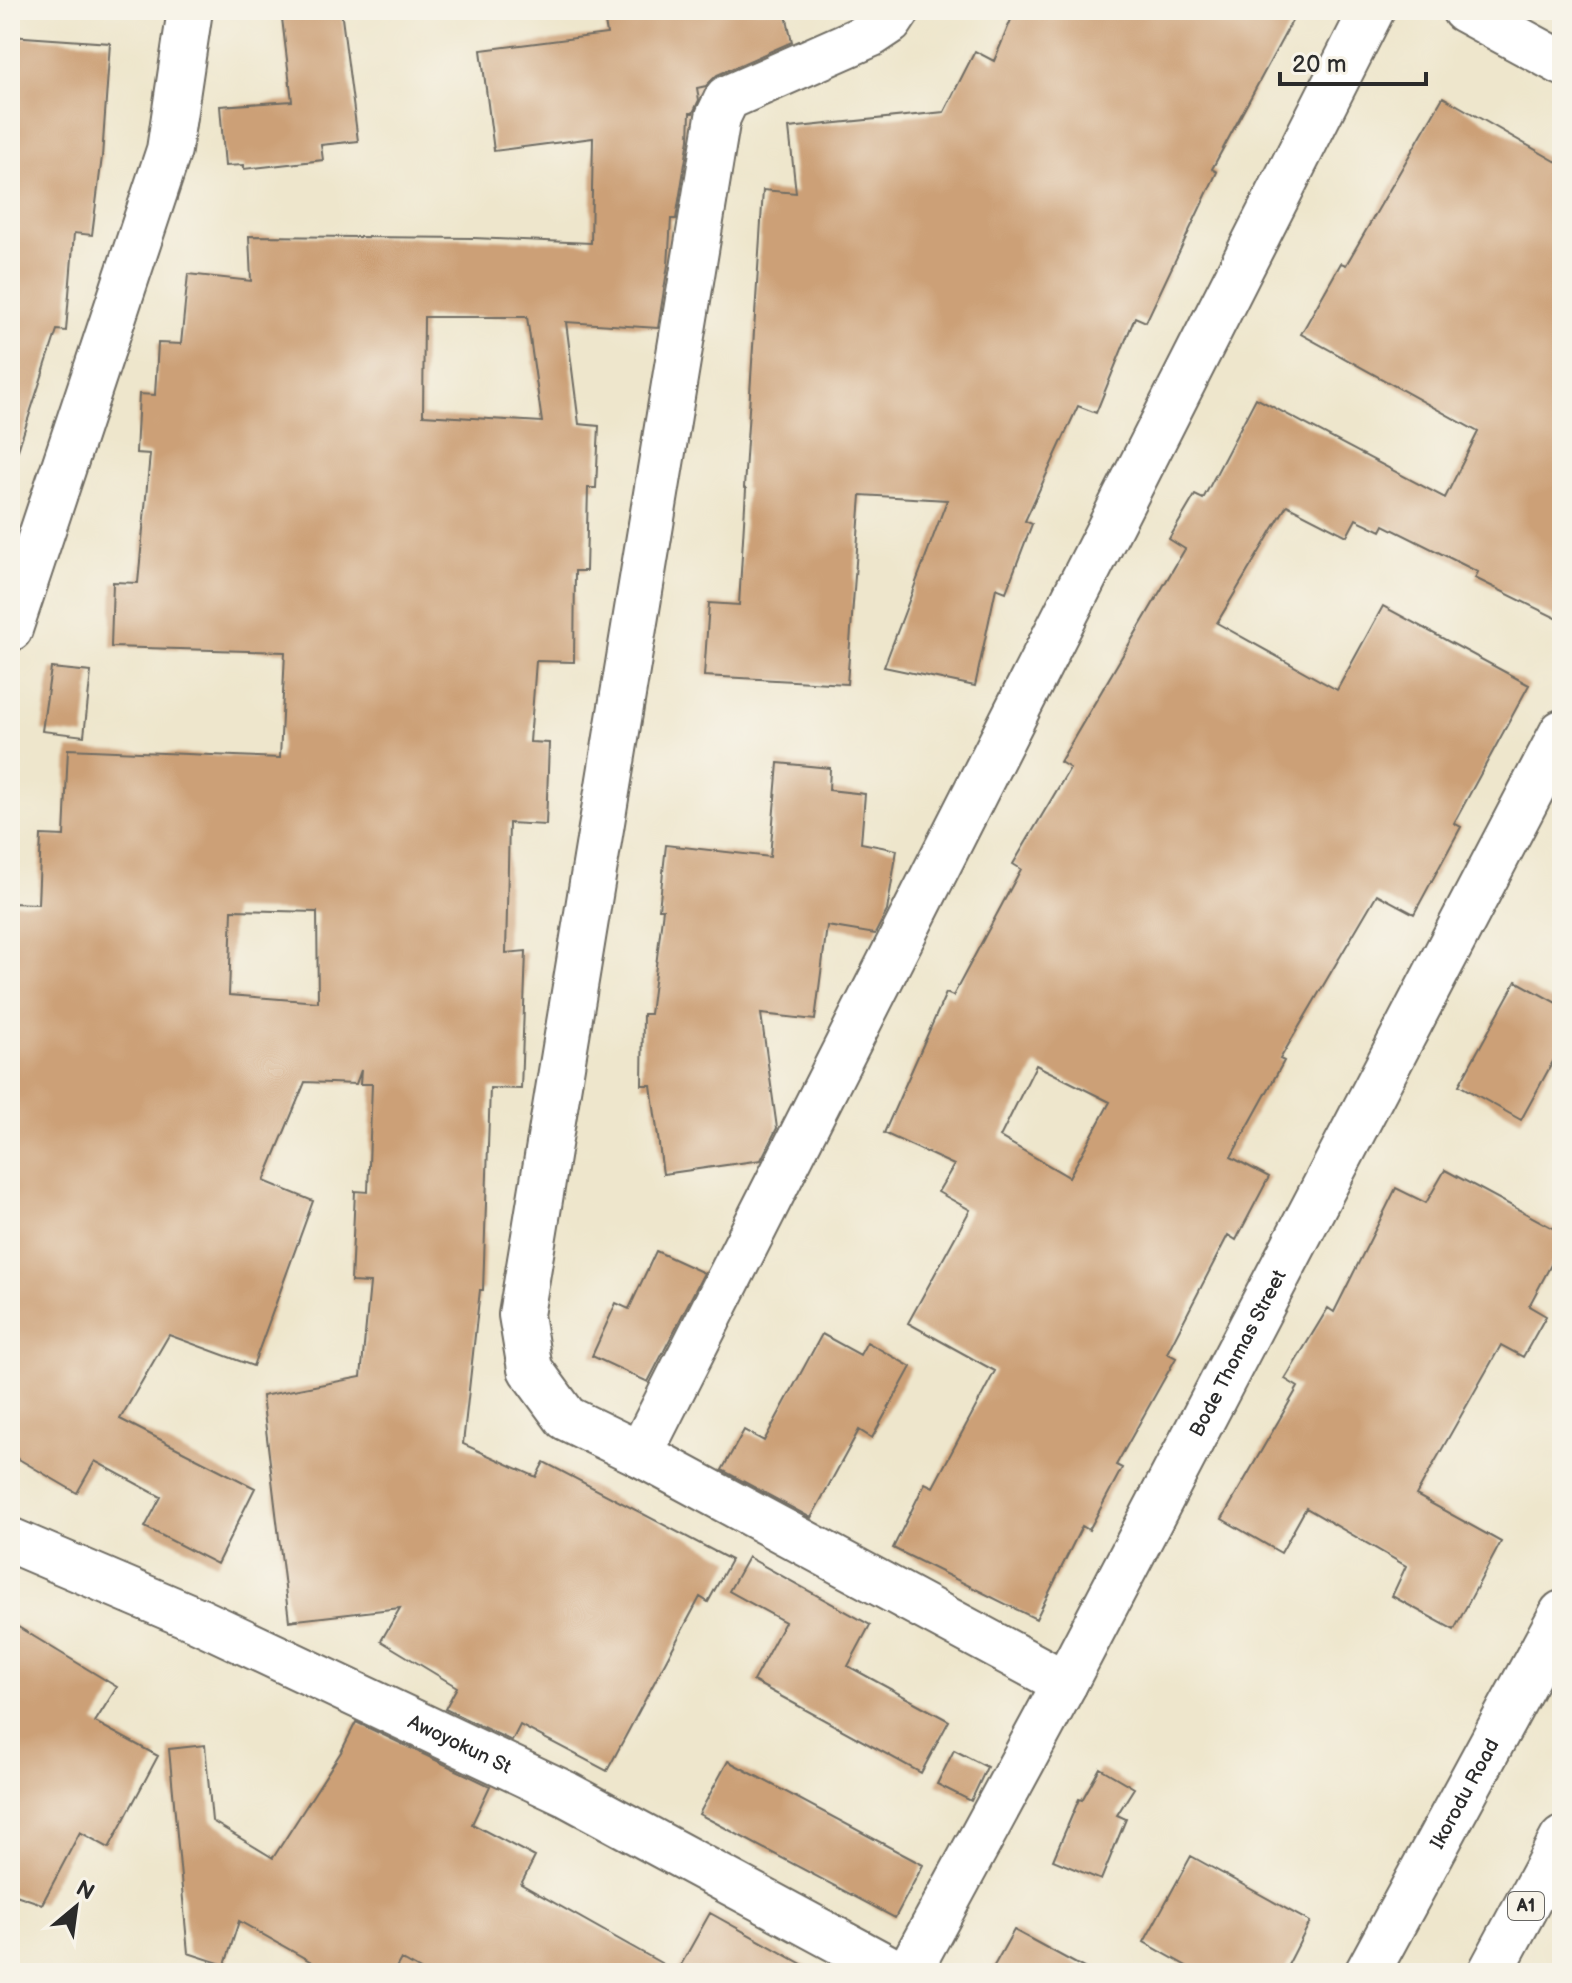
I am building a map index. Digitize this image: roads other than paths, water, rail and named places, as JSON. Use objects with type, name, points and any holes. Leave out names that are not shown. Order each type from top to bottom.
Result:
[{"type":"main road","points":[[10,629],[169,150],[190,10]]},
{"type":"main road","points":[[898,10],[890,22],[872,34],[727,98],[718,117],[521,1315],[530,1369],[566,1418],[640,1454],[1065,1683]]},
{"type":"main road","points":[[640,1454],[1372,10]]},
{"type":"main road","points":[[1464,10],[1562,63]]},
{"type":"main road","name":"Bode Thomas Street","points":[[908,1973],[1065,1683],[1562,732]]},
{"type":"main road","name":"Awoyokun St","points":[[10,1540],[198,1620],[566,1794],[898,1973]]},
{"type":"main road","name":"Ikorodu Road","points":[[1367,1973],[1562,1613]]},
{"type":"main road","name":"A1","points":[[1490,1973],[1562,1839]]}]
